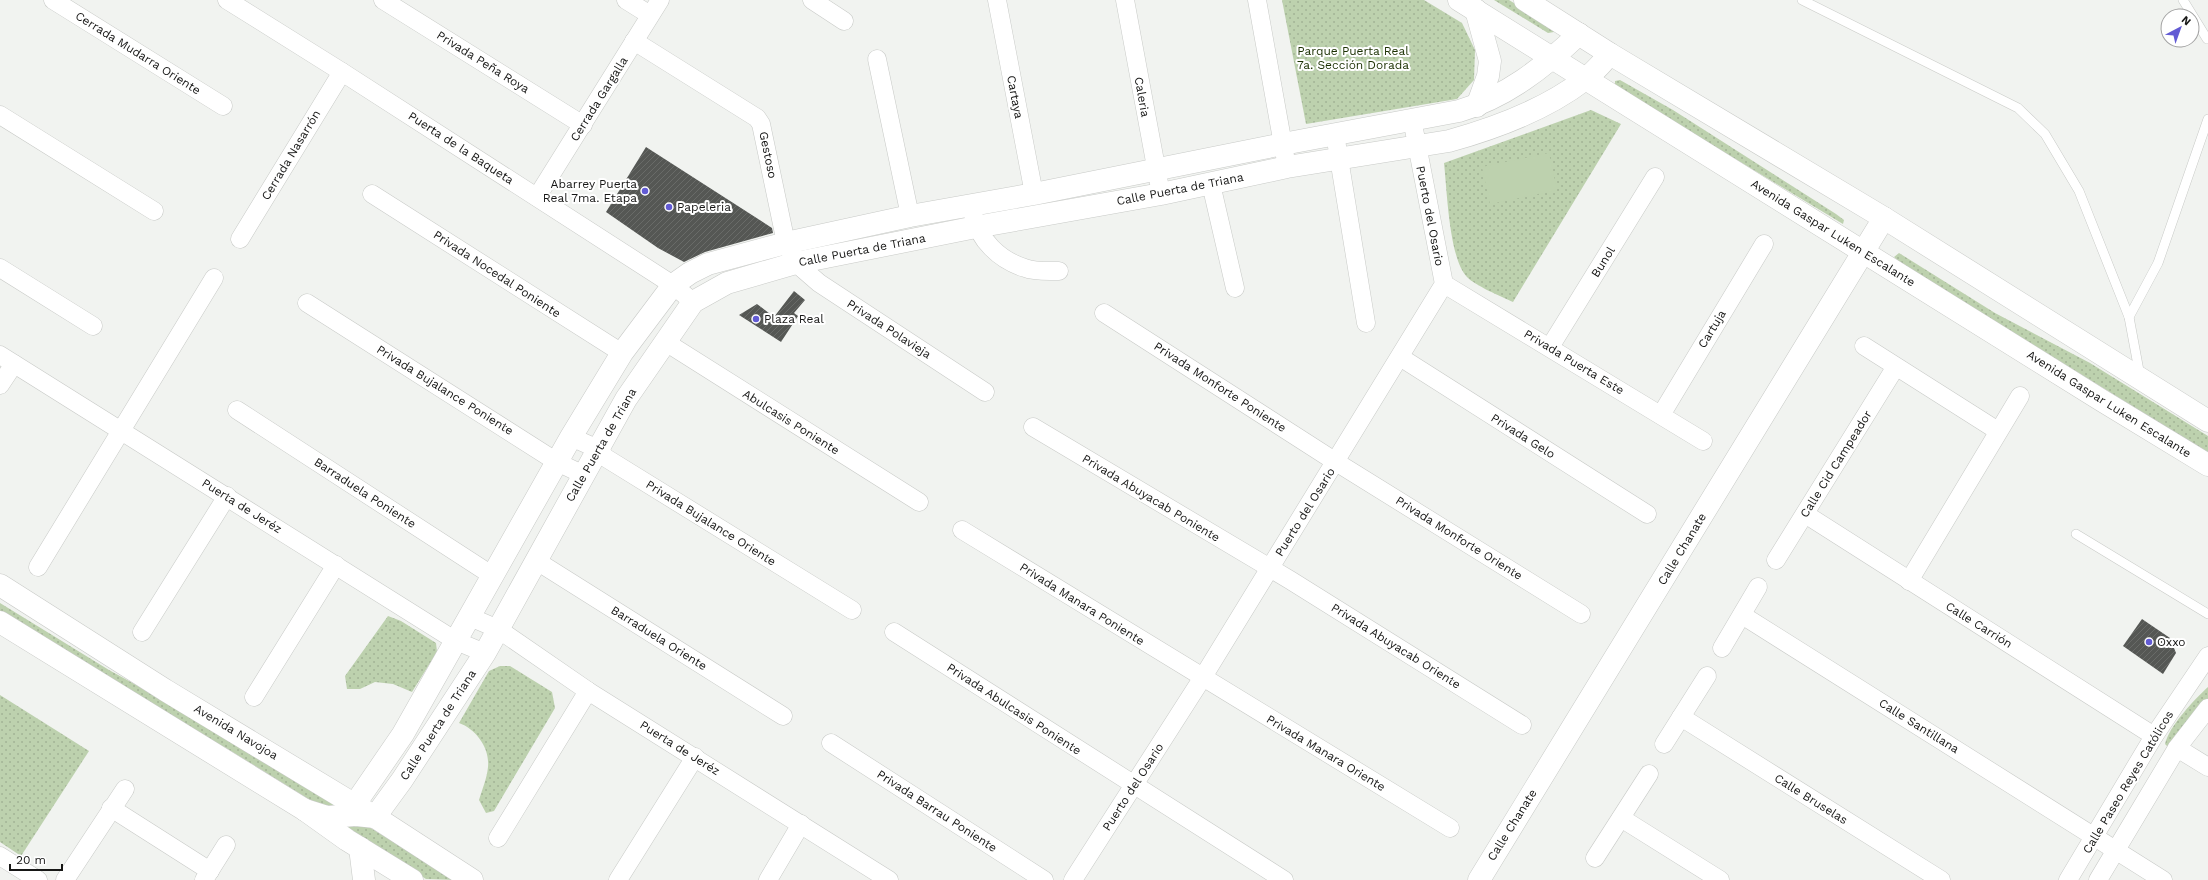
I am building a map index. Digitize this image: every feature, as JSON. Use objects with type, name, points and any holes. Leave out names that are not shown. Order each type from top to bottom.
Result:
[{"type":"street","name":"Cerrada Mudarra Oriente","points":[[53,0],[223,106]]},
{"type":"street","name":"Puerta de la Baqueta","points":[[227,0],[342,72],[673,285],[692,302]]},
{"type":"street","name":"Privada Peña Roya","points":[[383,0],[584,125]]},
{"type":"street","points":[[626,0],[650,15]]},
{"type":"street","name":"Cerrada Gargalla","points":[[537,197],[584,125],[660,0]]},
{"type":"street","points":[[812,0],[844,21]]},
{"type":"street","name":"Cartaya","points":[[997,0],[1034,194]]},
{"type":"street","name":"Caleria","points":[[1124,0],[1161,194]]},
{"type":"street","points":[[1257,0],[1287,167]]},
{"type":"street","points":[[1525,0],[1610,54],[1884,218],[2208,421]]},
{"type":"street","points":[[1468,5],[1490,61],[1488,76],[1477,106]]},
{"type":"street","name":"Avenida Gaspar Luken Escalante","points":[[1468,5],[2101,400],[2208,465]]},
{"type":"street","name":"Calle Puerta de Triana","points":[[355,804],[403,734],[571,437],[622,353],[673,285],[690,273],[708,264],[786,243],[910,216],[1034,194],[1283,144],[1458,111],[1477,106],[1505,93],[1554,58],[1579,34]]},
{"type":"street","name":"Gestoso","points":[[634,42],[757,118],[761,124],[786,243],[796,263]]},
{"type":"street","name":"Calle Puerta de Triana","points":[[375,816],[402,780],[422,746],[485,653],[626,399],[692,302],[727,283],[796,263],[976,227],[1161,194],[1287,167],[1416,146],[1472,135],[1498,127],[1563,94],[1586,79],[1610,54]]},
{"type":"street","points":[[877,59],[910,216]]},
{"type":"street","name":"Cerrada Nasarrón","points":[[240,239],[342,72]]},
{"type":"street","points":[[1505,93],[1520,116]]},
{"type":"street","points":[[0,115],[154,212]]},
{"type":"street","name":"Puerto del Osario","points":[[1073,880],[1336,462],[1444,284],[1416,146],[1412,119]]},
{"type":"street","points":[[1335,134],[1366,323]]},
{"type":"street","name":"Bunol","points":[[1550,347],[1655,177]]},
{"type":"street","points":[[1211,184],[1235,288]]},
{"type":"street","name":"Privada Nocedal Poniente","points":[[372,194],[622,353]]},
{"type":"street","points":[[971,205],[976,227],[988,245],[1014,264],[1034,270],[1059,271]]},
{"type":"street","name":"Calle Chanate","points":[[1479,880],[1865,252],[1884,218]]},
{"type":"street","name":"Cartuja","points":[[1661,415],[1764,244]]},
{"type":"street","name":"Privada Polavieja","points":[[796,263],[819,283],[985,392]]},
{"type":"street","points":[[0,268],[93,326]]},
{"type":"street","points":[[38,567],[214,278]]},
{"type":"street","name":"Privada Puerta Este","points":[[1444,284],[1703,441]]},
{"type":"street","name":"Privada Bujalance Poniente","points":[[307,303],[557,462],[584,474]]},
{"type":"street","name":"Privada Monforte Poniente","points":[[1104,313],[1336,462]]},
{"type":"street","name":"Abulcasis Poniente","points":[[666,339],[675,348],[919,502]]},
{"type":"street","points":[[1864,346],[1895,368],[1998,431]]},
{"type":"street","name":"Privada Gelo","points":[[1400,357],[1647,514]]},
{"type":"street","points":[[0,386],[7,360]]},
{"type":"street","name":"Puerta de Jeréz","points":[[7,360],[227,496],[456,641],[485,653]]},
{"type":"street","name":"Calle Cid Campeador","points":[[1776,560],[1895,368]]},
{"type":"street","points":[[1909,581],[2020,396]]},
{"type":"street","name":"Barraduela Poniente","points":[[238,410],[493,576]]},
{"type":"street","name":"Privada Abuyacab Poniente","points":[[1033,428],[1270,568]]},
{"type":"street","name":"Privada Bujalance Oriente","points":[[571,437],[598,449],[606,458],[852,610]]},
{"type":"street","name":"Privada Monforte Oriente","points":[[1336,462],[1581,614]]},
{"type":"street","points":[[142,632],[227,496]]},
{"type":"street","name":"Calle Carrión","points":[[1805,514],[2154,736]]},
{"type":"street","name":"Privada Manara Poniente","points":[[962,530],[1202,677]]},
{"type":"street","name":"Barraduela Oriente","points":[[538,557],[543,564],[783,716]]},
{"type":"street","points":[[254,697],[336,565]]},
{"type":"street","name":"Privada Abuyacab Oriente","points":[[1270,568],[1522,725]]},
{"type":"street","name":"Avenida Navojoa","points":[[0,585],[165,690],[375,816],[472,880]]},
{"type":"street","points":[[1722,648],[1758,587]]},
{"type":"street","name":"Calle Santillana","points":[[1742,615],[2163,880]]},
{"type":"street","name":"Puerta de Jeréz","points":[[470,617],[498,629],[588,691],[889,880]]},
{"type":"street","points":[[0,622],[305,810],[360,848],[412,880]]},
{"type":"street","name":"Privada Abulcasis Poniente","points":[[894,632],[1284,880]]},
{"type":"street","name":"Calle Paseo Reyes Católicos","points":[[2068,880],[2095,838],[2154,736],[2208,656]]},
{"type":"street","points":[[2188,684],[2208,675]]},
{"type":"street","points":[[1664,744],[1706,676]]},
{"type":"street","name":"Privada Manara Oriente","points":[[1202,677],[1450,828]]},
{"type":"street","points":[[498,838],[588,691]]},
{"type":"street","name":"Calle Paseo Reyes Católicos","points":[[2098,880],[2177,748],[2208,708]]},
{"type":"street","name":"Calle Bruselas","points":[[1682,717],[1941,880]]},
{"type":"street","points":[[403,734],[422,746]]},
{"type":"street","name":"Privada Barrau Poniente","points":[[831,743],[1044,880]]},
{"type":"street","points":[[2177,748],[2208,767]]},
{"type":"street","points":[[618,880],[695,757]]},
{"type":"street","points":[[1595,858],[1649,774]]},
{"type":"street","points":[[65,880],[111,808],[125,789]]},
{"type":"street","points":[[111,808],[207,876],[226,845]]},
{"type":"street","points":[[305,810],[327,816],[375,816]]},
{"type":"street","points":[[1621,818],[1720,880]]},
{"type":"street","points":[[768,880],[801,824]]},
{"type":"street","points":[[360,848],[364,880]]},
{"type":"street","points":[[0,856],[38,880]]},
{"type":"lane","points":[[1802,0],[2018,108],[2045,134],[2079,191],[2129,317],[2141,380]]},
{"type":"lane","points":[[2184,0],[2208,39]]},
{"type":"lane","points":[[2129,317],[2158,263],[2208,119]]},
{"type":"lane","points":[[2076,534],[2208,614]]},
{"type":"green space","name":"Parque Puerta Real 7a. Sección Dorada","points":[[1282,0],[1424,0],[1462,23],[1475,50],[1474,80],[1457,99],[1306,124]]},
{"type":"green space","points":[[1494,0],[1509,0],[1553,27],[1554,32],[1548,33]]},
{"type":"green space","points":[[1620,80],[1673,110],[1836,214],[1844,220],[1843,224],[1623,91],[1615,85],[1615,81]]},
{"type":"green space","points":[[1591,110],[1621,124],[1513,302],[1476,284],[1467,277],[1461,268],[1456,255],[1450,223],[1444,163]]},
{"type":"green space","points":[[1549,153],[1557,190],[1490,204],[1482,167]]},
{"type":"green space","points":[[1899,253],[1995,313],[2090,363],[2208,436],[2208,453],[1898,261],[1894,257]]},
{"type":"green space","points":[[0,603],[109,670],[225,734],[342,810],[334,815],[226,748],[173,722],[0,612]]},
{"type":"green space","points":[[388,616],[401,621],[436,643],[437,652],[412,692],[393,684],[375,682],[360,689],[347,689],[345,676]]},
{"type":"green space","points":[[500,666],[510,666],[552,692],[555,708],[494,811],[486,813],[479,800],[486,780],[488,767],[487,753],[481,740],[471,730],[459,723],[489,671]]},
{"type":"green space","points":[[2208,687],[2208,703],[2169,748],[2165,744],[2171,729],[2189,706]]},
{"type":"green space","points":[[0,695],[89,751],[21,856],[0,842]]},
{"type":"green space","points":[[359,821],[457,880],[426,879],[347,828],[348,822]]},
{"type":"building","points":[[646,147],[772,228],[773,233],[705,252],[684,262],[658,248],[606,212]]},
{"type":"building","name":"Plaza Real","points":[[794,291],[805,300],[794,313],[798,316],[781,342],[739,315],[757,304],[774,317]]},
{"type":"building","name":"Oxxo","points":[[2142,619],[2170,638],[2176,653],[2163,674],[2123,646]]},
{"type":"place","name":"Abarrey Puerta Real 7ma. Etapa","points":[[645,191]]},
{"type":"place","name":"Papeleria","points":[[669,207]]},
{"type":"place","name":"Plaza Real","points":[[756,319]]},
{"type":"place","name":"Oxxo","points":[[2149,642]]}]
